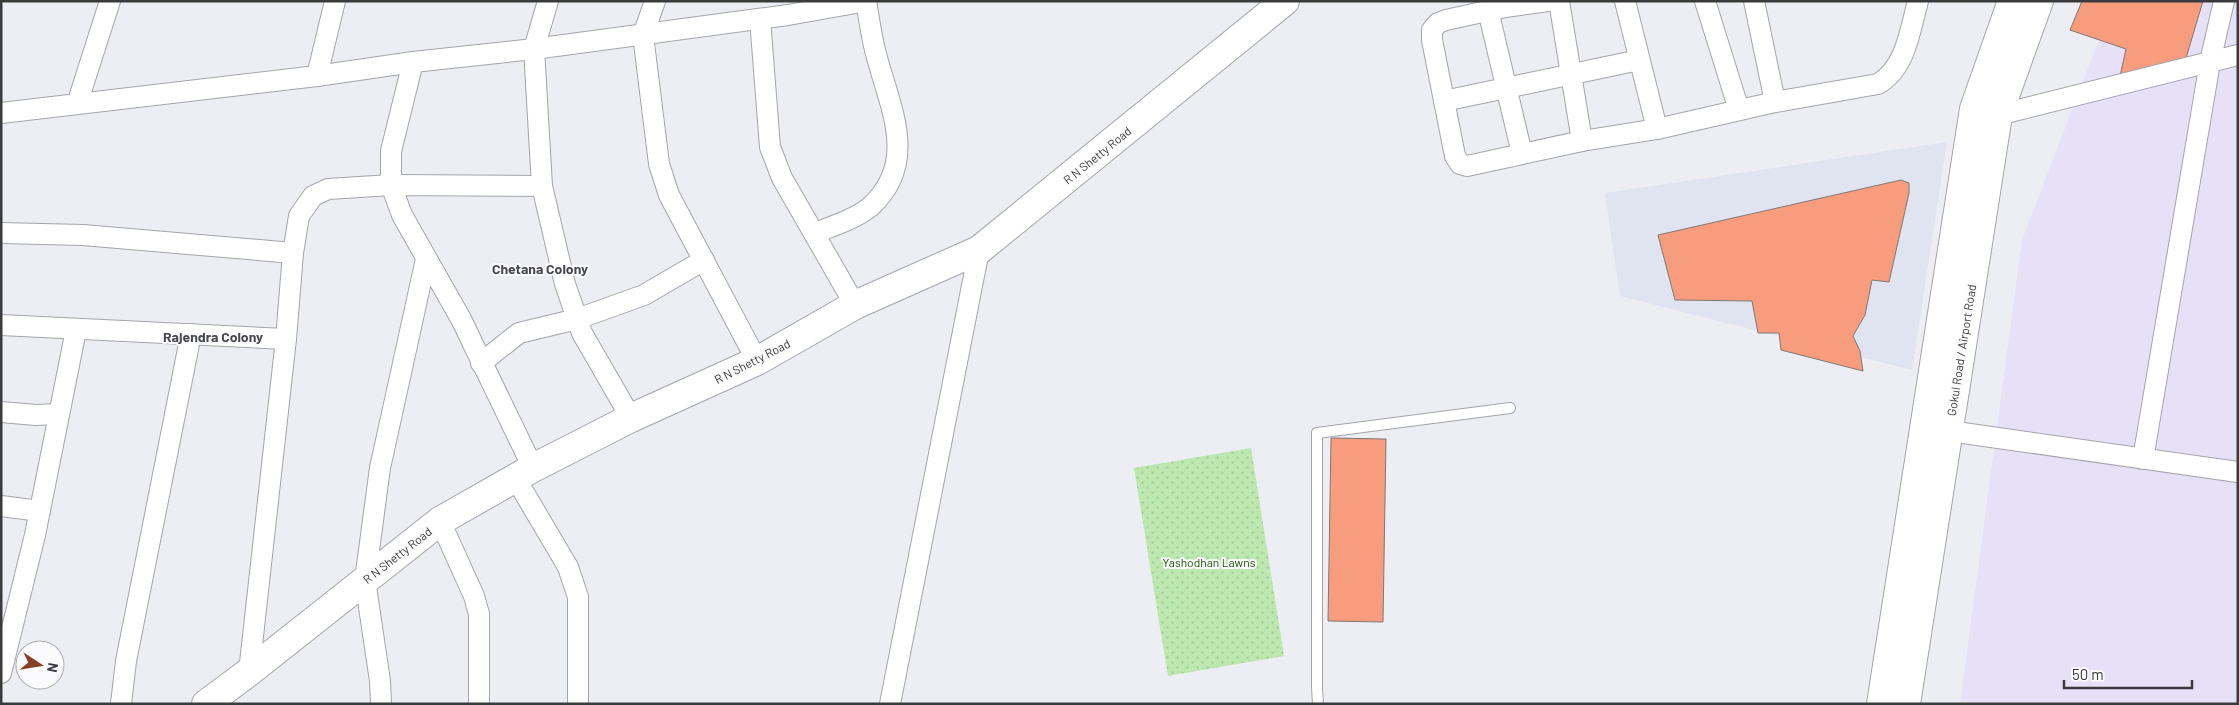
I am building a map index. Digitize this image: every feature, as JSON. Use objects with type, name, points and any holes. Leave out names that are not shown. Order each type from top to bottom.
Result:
[{"type":"main road","name":"R N Shetty Road","points":[[206,704],[440,521],[632,418],[757,361],[855,305],[979,250],[1285,1]]},
{"type":"main road","name":"Gokul Road / Airport Road","points":[[1906,704],[1974,109],[2012,1]]},
{"type":"main road","name":"Gokul Road / Airport Road","points":[[1880,704],[1998,115],[2039,1]]},
{"type":"street","points":[[77,104],[110,1]]},
{"type":"street","points":[[317,76],[335,1]]},
{"type":"street","points":[[548,1],[534,49],[542,186],[565,284],[582,332],[632,418]]},
{"type":"street","points":[[655,1],[643,34],[659,164],[669,194],[757,361]]},
{"type":"street","points":[[1,112],[534,49],[760,19],[867,1],[875,50],[898,133],[898,161],[887,187],[869,207],[844,222],[815,233]]},
{"type":"street","points":[[1548,1],[1488,10],[1446,20],[1438,23],[1432,30],[1432,40],[1455,156],[1460,164],[1467,166],[1582,141],[1657,129],[1775,102],[1878,84],[1890,77],[1901,58],[1918,1]]},
{"type":"street","points":[[1559,1],[1582,141]]},
{"type":"street","points":[[1625,1],[1657,129]]},
{"type":"street","points":[[1705,1],[1739,110]]},
{"type":"street","points":[[1754,1],[1775,102]]},
{"type":"street","points":[[2143,459],[2210,62],[2224,1]]},
{"type":"street","points":[[1488,10],[1522,154]]},
{"type":"street","points":[[760,19],[770,147],[782,178],[855,305]]},
{"type":"street","points":[[1998,115],[2238,55]]},
{"type":"street","points":[[1444,101],[1639,60]]},
{"type":"street","points":[[413,62],[391,151],[391,185],[402,215],[460,320],[481,363],[525,474],[568,567],[578,597],[578,704]]},
{"type":"street","points":[[249,672],[286,339],[293,253],[299,216],[313,196],[328,189],[391,185],[542,186]]},
{"type":"street","points":[[1,233],[83,235],[293,253]]},
{"type":"street","points":[[890,704],[979,250]]},
{"type":"street","points":[[382,704],[365,580],[380,468],[426,259]]},
{"type":"street","points":[[481,363],[519,333],[577,319],[644,294],[704,260]]},
{"type":"street","points":[[1,325],[286,339]]},
{"type":"street","points":[[1,673],[40,511],[76,330]]},
{"type":"street","points":[[121,704],[126,661],[191,334]]},
{"type":"street","points":[[1,412],[36,415],[58,414]]},
{"type":"street","points":[[1936,429],[2238,472]]},
{"type":"street","points":[[1,506],[40,511]]},
{"type":"street","points":[[440,521],[474,596],[479,614],[479,704]]},
{"type":"lane","points":[[1318,704],[1317,433],[1510,408]]},
{"type":"shaded area","points":[[2114,1],[2238,1],[2238,704],[1960,704],[2022,240]]},
{"type":"shaded area","points":[[1947,142],[1912,370],[1620,296],[1605,193]]},
{"type":"green space","name":"Yashodhan Lawns","points":[[1251,448],[1284,656],[1168,676],[1134,468]]},
{"type":"building","points":[[2082,1],[2203,1],[2184,65],[2120,76],[2126,49],[2070,30]]},
{"type":"building","points":[[1901,180],[1909,183],[1909,193],[1889,282],[1872,280],[1865,315],[1853,336],[1860,351],[1863,371],[1781,350],[1779,333],[1758,333],[1752,301],[1675,300],[1658,235]]},
{"type":"building","points":[[1331,438],[1386,439],[1383,622],[1328,621]]},
{"type":"district","name":"Chetana Colony","points":[[540,268]]},
{"type":"district","name":"Rajendra Colony","points":[[213,336]]}]
